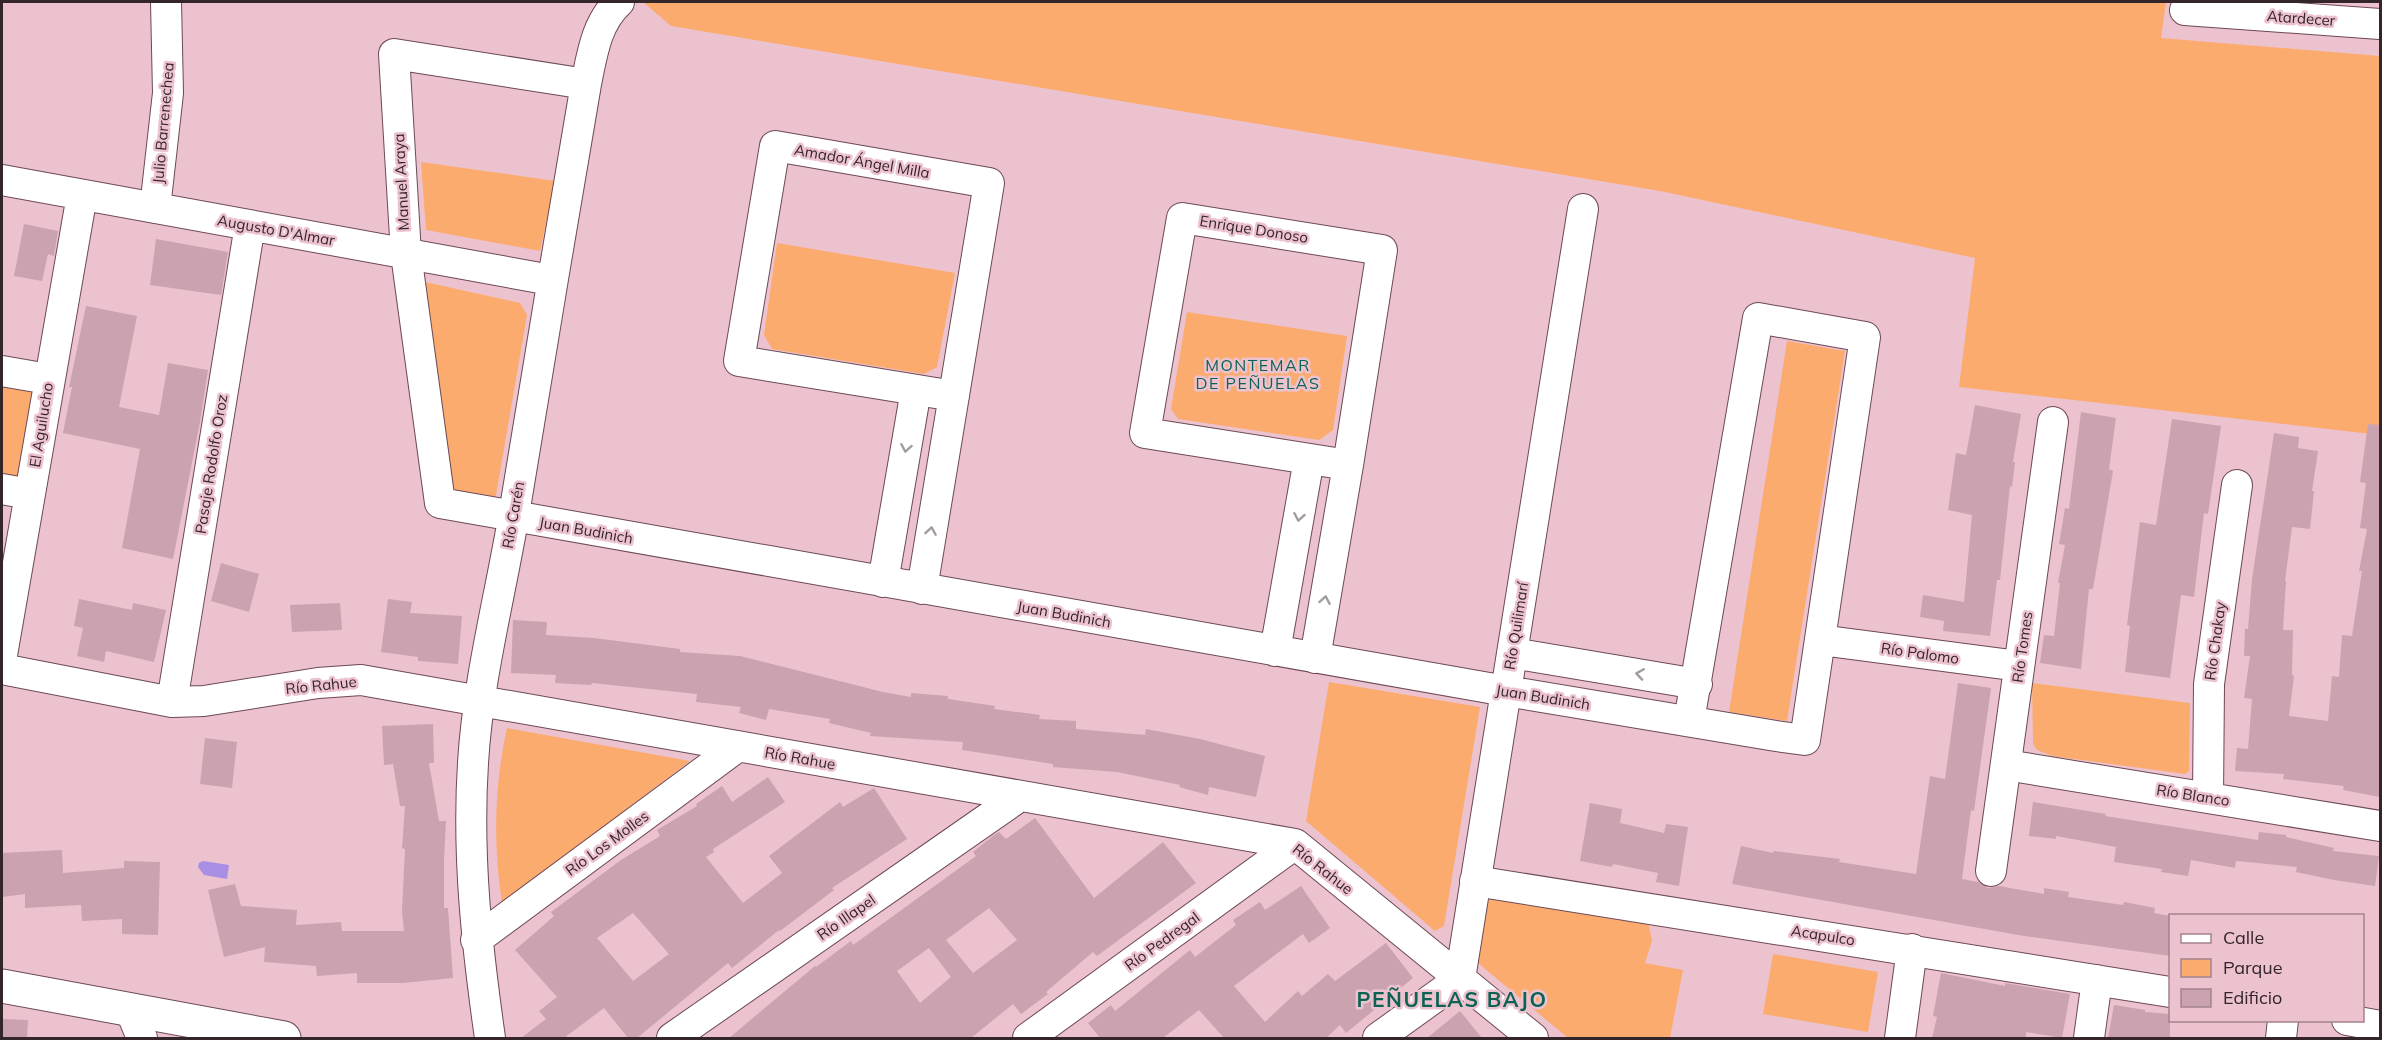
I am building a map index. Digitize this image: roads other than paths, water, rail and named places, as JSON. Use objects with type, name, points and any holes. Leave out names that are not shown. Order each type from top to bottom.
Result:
[{"type":"main road","points":[[2,986],[136,1024],[284,1038]]},
{"type":"street","name":"Julio Barrenechea","points":[[155,208],[168,93],[166,2]]},
{"type":"street","name":"Río Carén","points":[[490,1038],[476,940],[470,824],[472,763],[478,702],[513,517],[551,280],[586,84],[599,33],[612,8],[619,2]]},
{"type":"street","name":"Atardecer","points":[[2185,10],[2380,24]]},
{"type":"street","name":"Manuel Araya","points":[[440,503],[406,254],[394,54],[586,84]]},
{"type":"street","name":"Amador Ángel Milla","points":[[922,589],[954,396],[989,183],[775,146],[739,361],[954,396]]},
{"type":"street","name":"Augusto D'Almar","points":[[2,180],[551,280]]},
{"type":"street","name":"El Aguilucho","points":[[2,655],[16,492],[48,379],[82,195]]},
{"type":"street","name":"Río Quilimarí","points":[[1460,979],[1583,209]]},
{"type":"street","name":"Enrique Donoso","points":[[1315,658],[1348,465],[1382,250],[1182,218],[1145,433],[1348,465]]},
{"type":"street","name":"Pasaje Rodolfo Oroz","points":[[172,702],[250,225]]},
{"type":"street","name":"Juan Budinich","points":[[440,503],[1315,658],[1506,691],[1689,721],[1805,740],[1865,337],[1758,318],[1689,721]]},
{"type":"street","points":[[2,371],[48,379]]},
{"type":"street","points":[[883,582],[916,390]]},
{"type":"street","name":"Río Tomes","points":[[1991,872],[2053,422]]},
{"type":"street","points":[[1275,651],[1309,459]]},
{"type":"street","name":"Río Chakay","points":[[2208,798],[2209,684],[2237,485]]},
{"type":"street","name":"Río Palomo","points":[[1820,640],[2019,666]]},
{"type":"street","points":[[1512,653],[1697,684]]},
{"type":"street","name":"Río Rahue","points":[[2,669],[172,702],[204,701],[318,683],[361,680],[1295,844],[1533,1038]]},
{"type":"street","name":"Río Los Molles","points":[[476,940],[737,747]]},
{"type":"street","name":"Río Blanco","points":[[2006,765],[2380,826]]},
{"type":"street","name":"Río Illapel","points":[[672,1038],[1020,796]]},
{"type":"street","name":"Río Pedregal","points":[[1028,1038],[1295,844]]},
{"type":"street","name":"Acapulco","points":[[1475,881],[2169,992]]},
{"type":"street","points":[[1900,1038],[1912,949]]},
{"type":"street","points":[[1378,1038],[1460,979]]},
{"type":"street","points":[[2089,1038],[2097,980]]},
{"type":"street","points":[[2281,1038],[2283,1022]]},
{"type":"street","points":[[2358,1022],[2380,1026]]},
{"type":"district","name":"MONTEMAR DE PEÑUELAS","points":[[1258,374]]},
{"type":"district","name":"PEÑUELAS BAJO","points":[[1452,999]]}]
